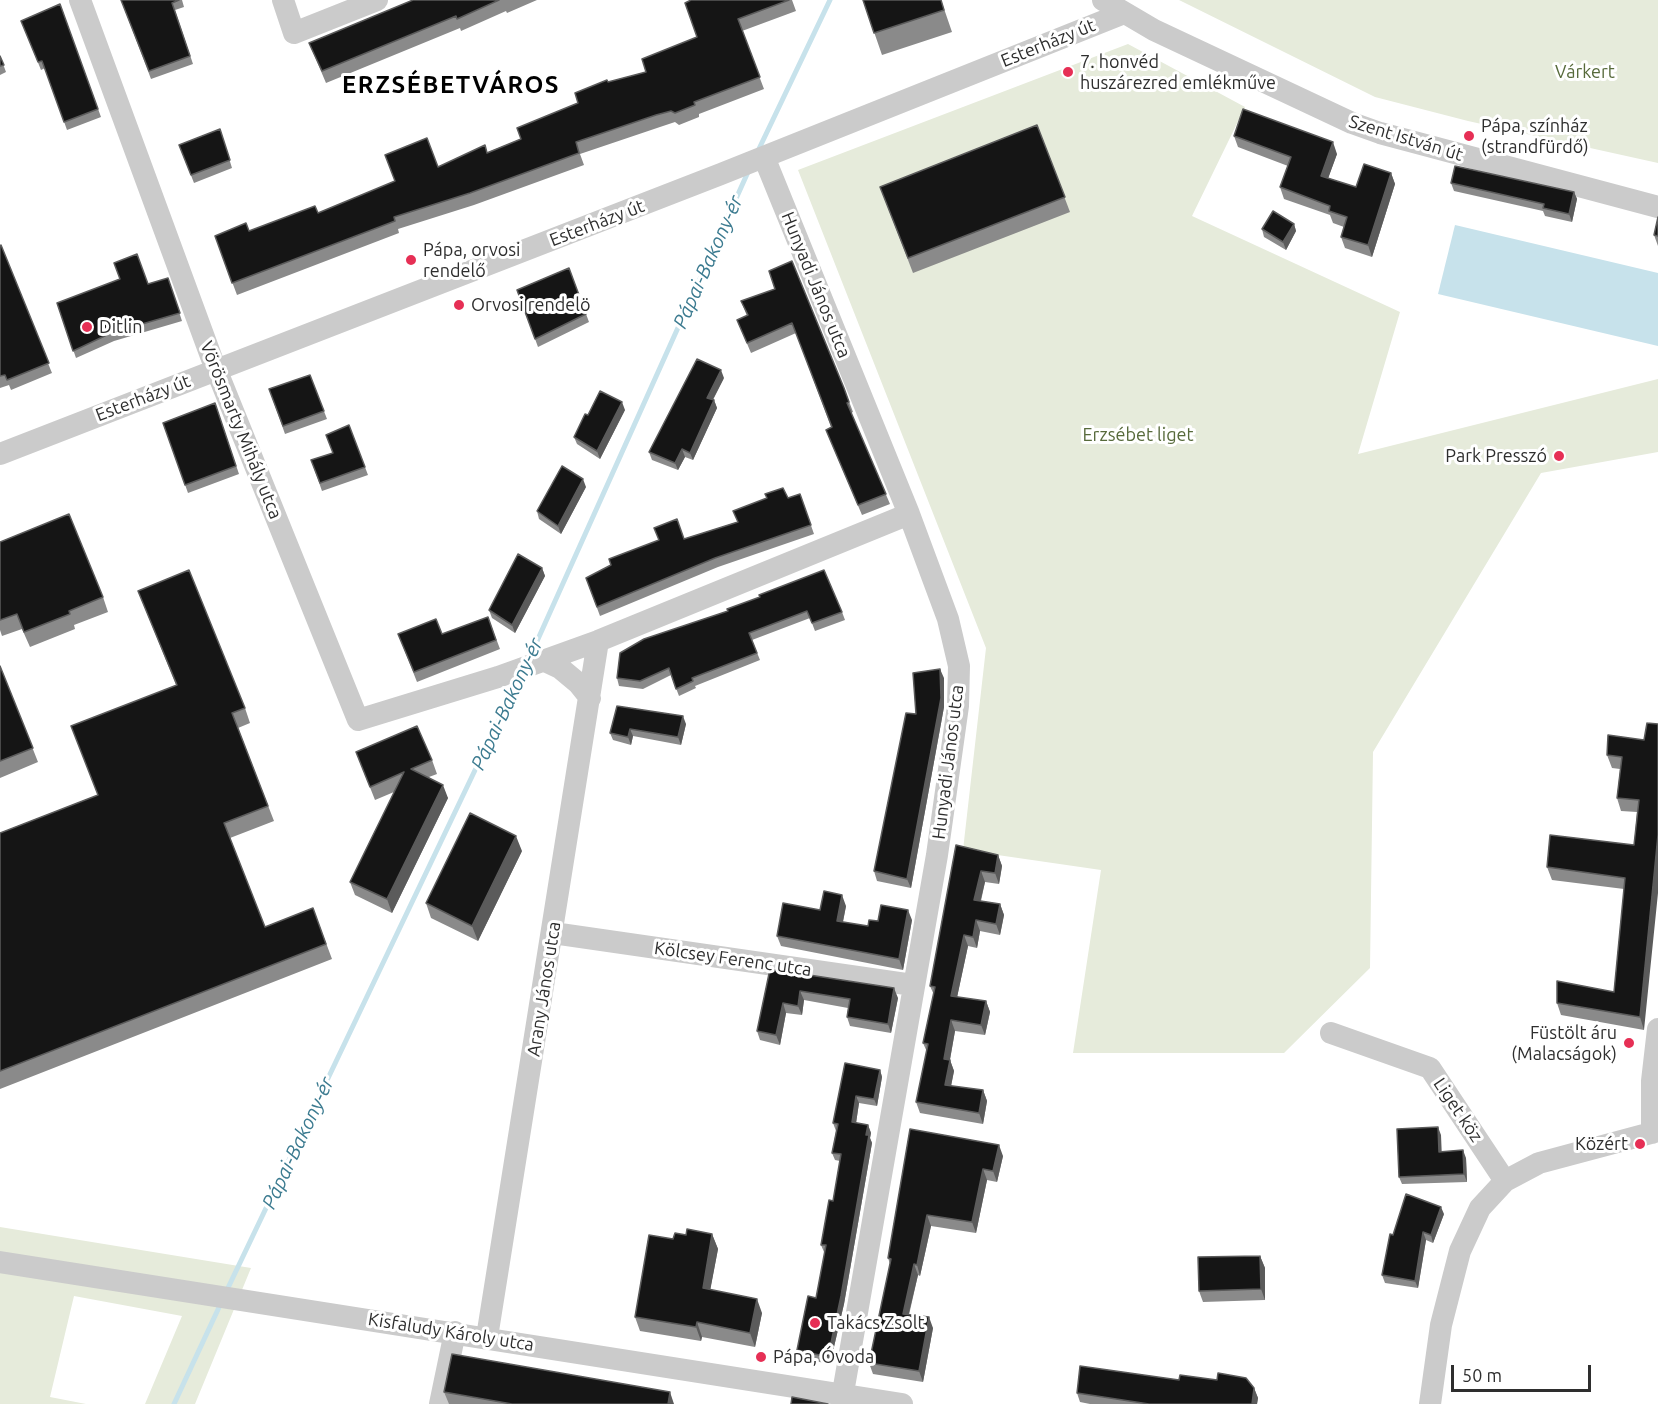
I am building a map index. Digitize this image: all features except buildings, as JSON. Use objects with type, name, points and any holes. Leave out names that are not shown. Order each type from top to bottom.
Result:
[{"type":"street","name":"Vörösmarty Mihály utca","points":[[80,0],[216,370],[358,720],[543,660]]},
{"type":"street","points":[[283,0],[294,33],[377,0]]},
{"type":"street","name":"Szent István út","points":[[1103,0],[1124,13],[1330,114],[1371,130],[1658,207]]},
{"type":"street","name":"Esterházy út","points":[[0,454],[721,174],[1124,13]]},
{"type":"street","name":"Hunyadi János utca","points":[[763,157],[909,514],[956,645],[960,686],[937,855],[841,1399]]},
{"type":"street","points":[[543,660],[598,640],[909,514]]},
{"type":"street","name":"Arany János utca","points":[[487,1337],[598,640]]},
{"type":"street","points":[[543,660],[560,668],[578,683],[590,698]]},
{"type":"street","name":"Kölcsey Ferenc utca","points":[[553,933],[913,985]]},
{"type":"street","points":[[1430,1404],[1442,1325],[1460,1251],[1480,1208],[1505,1180],[1539,1162],[1655,1132],[1652,1081],[1658,1029]]},
{"type":"street","name":"Liget köz","points":[[1330,1033],[1430,1068],[1505,1180]]},
{"type":"street","name":"Kisfaludy Károly utca","points":[[0,1262],[487,1337],[841,1399],[902,1404]]},
{"type":"street","points":[[440,1404],[455,1332]]},
{"type":"green space","name":"Várkert","points":[[1179,0],[1658,0],[1658,163],[1468,121],[1375,97]]},
{"type":"green space","name":"Erzsébet liget","points":[[1128,44],[1245,107],[1192,216],[1400,312],[1358,454],[1658,379],[1658,452],[1541,473],[1373,752],[1370,968],[1284,1053],[1073,1053],[1101,870],[963,850],[986,648],[798,170]]},
{"type":"green space","points":[[0,1227],[251,1268],[195,1404],[145,1404],[182,1316],[74,1296],[50,1397],[86,1404],[0,1404]]},
{"type":"water","points":[[1455,225],[1658,273],[1658,346],[1438,294]]},
{"type":"waterway","name":"Pápai-Bakony-ér","points":[[757,153],[830,0]]},
{"type":"waterway","name":"Pápai-Bakony-ér","points":[[529,659],[748,172]]},
{"type":"waterway","name":"Pápai-Bakony-ér","points":[[226,1292],[519,678]]},
{"type":"waterway","name":"Pápai-Bakony-ér","points":[[174,1404],[221,1303]]},
{"type":"place","name":"7. honvéd huszárezred emlékműve","points":[[1068,72]]},
{"type":"place","name":"Pápa, színház (strandfürdő)","points":[[1469,136]]},
{"type":"place","name":"Pápa, orvosi rendelő","points":[[411,260]]},
{"type":"place","name":"Orvosi rendelö","points":[[459,305]]},
{"type":"place","name":"Ditlin","points":[[87,327]]},
{"type":"place","name":"Park Presszó","points":[[1559,456]]},
{"type":"place","name":"Füstölt áru (Malacságok)","points":[[1629,1043]]},
{"type":"place","name":"Közért","points":[[1640,1144]]},
{"type":"place","name":"Takács Zsolt","points":[[815,1323]]},
{"type":"place","name":"Pápa, Óvoda","points":[[761,1357]]},
{"type":"district","name":"ERZSÉBETVÁROS","points":[[451,85]]}]
